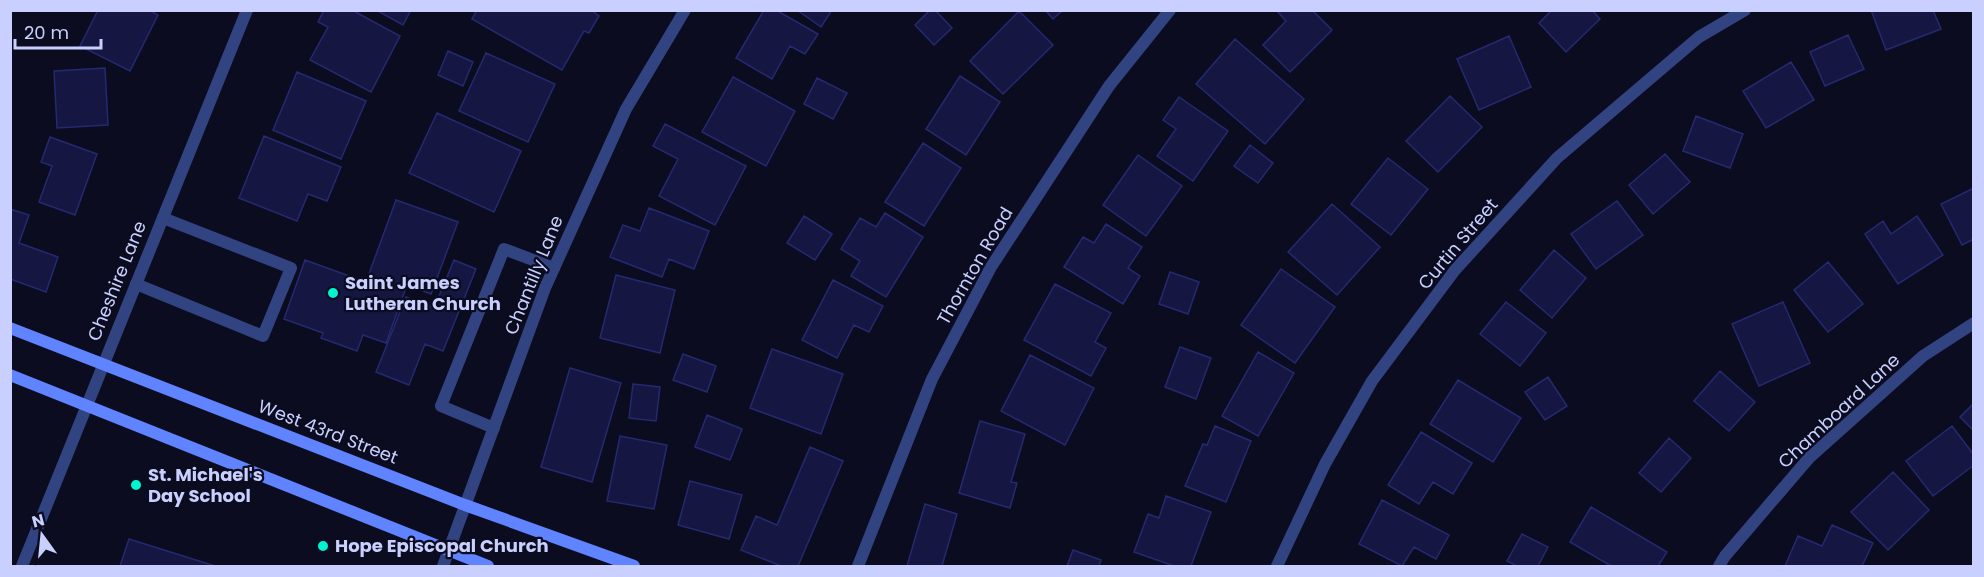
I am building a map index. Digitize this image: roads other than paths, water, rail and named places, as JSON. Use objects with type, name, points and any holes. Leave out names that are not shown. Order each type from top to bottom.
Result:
[{"type":"main road","name":"West 43rd Street","points":[[10,328],[465,505],[634,567]]},
{"type":"main road","points":[[10,375],[488,567]]},
{"type":"street","name":"Cheshire Lane","points":[[22,567],[247,10]]},
{"type":"street","name":"Chantilly Lane","points":[[443,567],[554,268],[626,109],[686,10]]},
{"type":"street","name":"Thornton Road","points":[[858,567],[932,379],[992,267],[1110,86],[1170,10]]},
{"type":"street","name":"Curtin Street","points":[[1277,567],[1325,464],[1372,381],[1455,270],[1557,158],[1699,37],[1745,10]]},
{"type":"street","points":[[136,284],[263,336],[291,268],[163,218]]},
{"type":"street","points":[[494,429],[441,406],[504,249],[554,268]]},
{"type":"street","name":"Chamboard Lane","points":[[1719,567],[1725,556],[1809,458],[1923,356],[1974,323]]},
{"type":"place","name":"Saint James Lutheran Church","points":[[333,293]]},
{"type":"place","name":"St. Michael's Day School","points":[[136,485]]},
{"type":"place","name":"Hope Episcopal Church","points":[[323,546]]}]
